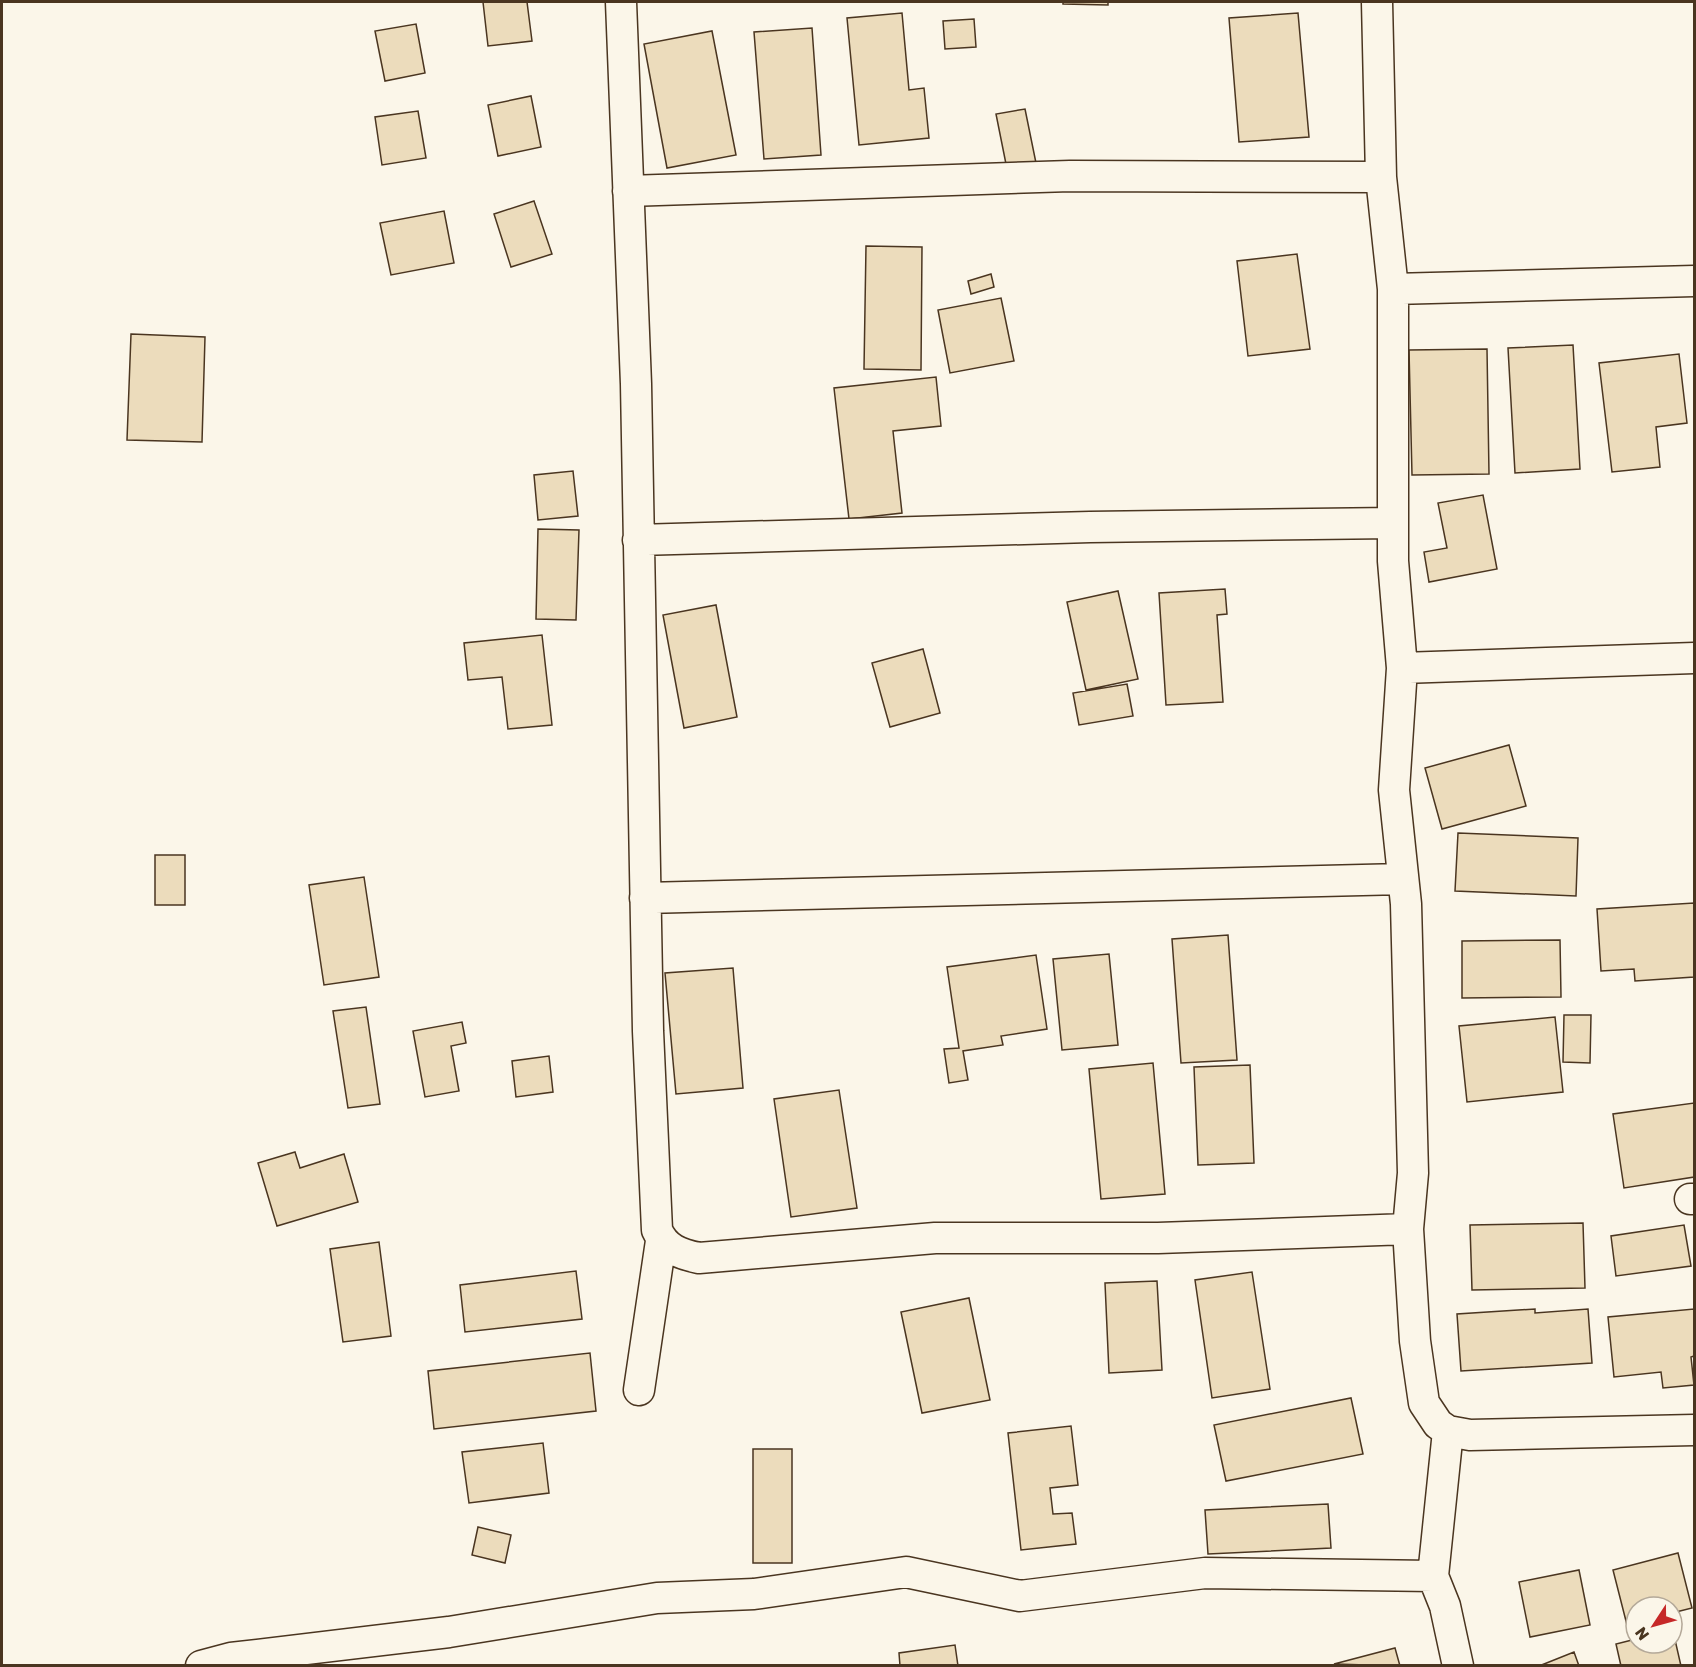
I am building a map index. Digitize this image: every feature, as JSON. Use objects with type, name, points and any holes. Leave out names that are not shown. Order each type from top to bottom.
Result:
[{"type":"street","points":[[621,2],[638,540],[645,898],[657,1230],[661,1241],[639,1390]]},
{"type":"street","points":[[1377,2],[1381,177],[1393,289],[1393,561],[1402,668],[1394,790],[1403,879],[1413,1173],[1408,1229],[1415,1341],[1424,1403],[1438,1424],[1448,1431],[1470,1435],[1695,1430]]},
{"type":"street","points":[[628,191],[1070,176],[1381,177]]},
{"type":"street","points":[[1393,289],[1695,281]]},
{"type":"street","points":[[638,540],[1090,527],[1393,523]]},
{"type":"street","points":[[1402,668],[1695,658]]},
{"type":"street","points":[[645,898],[1403,879]]},
{"type":"street","points":[[661,1241],[682,1254],[699,1258],[935,1238],[1158,1238],[1408,1229]]},
{"type":"street","points":[[1448,1431],[1433,1576],[1445,1606],[1458,1665]]},
{"type":"street","points":[[201,1665],[231,1658],[449,1632],[657,1598],[754,1594],[906,1572],[1020,1596],[1205,1572],[1433,1576]]},
{"type":"building","points":[[483,2],[527,2],[532,41],[488,46]]},
{"type":"building","points":[[1063,2],[1108,2],[1108,5],[1063,4]]},
{"type":"building","points":[[902,13],[909,90],[924,88],[929,138],[859,145],[847,18]]},
{"type":"building","points":[[1298,13],[1309,137],[1239,142],[1229,18]]},
{"type":"building","points":[[974,19],[976,47],[945,49],[943,21]]},
{"type":"building","points":[[416,24],[425,73],[385,81],[375,31]]},
{"type":"building","points":[[812,28],[821,155],[764,159],[754,32]]},
{"type":"building","points":[[712,31],[736,155],[667,168],[644,44]]},
{"type":"building","points":[[531,96],[541,147],[498,156],[488,105]]},
{"type":"building","points":[[1025,109],[1036,163],[1007,169],[996,114]]},
{"type":"building","points":[[418,111],[426,158],[382,165],[375,117]]},
{"type":"building","points":[[534,201],[552,254],[511,267],[494,214]]},
{"type":"building","points":[[444,211],[454,263],[391,275],[380,223]]},
{"type":"building","points":[[866,246],[922,247],[921,370],[864,369]]},
{"type":"building","points":[[1297,254],[1310,349],[1248,356],[1237,261]]},
{"type":"building","points":[[991,274],[994,287],[971,294],[968,281]]},
{"type":"building","points":[[1001,298],[1014,361],[950,373],[938,310]]},
{"type":"building","points":[[131,334],[205,337],[202,442],[127,440]]},
{"type":"building","points":[[1573,345],[1580,469],[1515,473],[1508,348]]},
{"type":"building","points":[[1487,349],[1489,474],[1412,475],[1409,350]]},
{"type":"building","points":[[1679,354],[1687,423],[1656,427],[1660,467],[1612,472],[1599,363]]},
{"type":"building","points":[[936,377],[941,426],[893,431],[902,513],[849,519],[834,388]]},
{"type":"building","points":[[573,471],[578,516],[538,520],[534,475]]},
{"type":"building","points":[[1483,495],[1497,569],[1429,582],[1424,552],[1447,548],[1438,503]]},
{"type":"building","points":[[538,529],[579,530],[576,620],[536,619]]},
{"type":"building","points":[[1225,589],[1227,614],[1217,615],[1223,702],[1166,705],[1159,593]]},
{"type":"building","points":[[1118,591],[1138,679],[1086,690],[1067,602]]},
{"type":"building","points":[[716,605],[737,717],[684,728],[663,615]]},
{"type":"building","points":[[542,635],[552,725],[508,729],[502,677],[468,680],[464,643]]},
{"type":"building","points":[[923,649],[940,713],[890,727],[872,663]]},
{"type":"building","points":[[1127,684],[1133,716],[1079,725],[1073,693]]},
{"type":"building","points":[[1509,745],[1526,806],[1442,829],[1425,768]]},
{"type":"building","points":[[1458,833],[1578,838],[1576,896],[1455,891]]},
{"type":"building","points":[[155,855],[185,855],[185,905],[155,905]]},
{"type":"building","points":[[364,877],[379,977],[324,985],[309,885]]},
{"type":"building","points":[[1694,903],[1694,977],[1635,981],[1634,969],[1601,971],[1597,909]]},
{"type":"building","points":[[1228,935],[1237,1060],[1181,1063],[1172,939]]},
{"type":"building","points":[[1560,940],[1561,997],[1462,998],[1462,941]]},
{"type":"building","points":[[1109,954],[1118,1045],[1062,1050],[1053,959]]},
{"type":"building","points":[[1036,955],[1047,1029],[1001,1036],[1003,1045],[963,1051],[968,1080],[949,1083],[944,1049],[959,1048],[947,967]]},
{"type":"building","points":[[733,968],[743,1088],[676,1094],[665,973]]},
{"type":"building","points":[[366,1007],[380,1104],[348,1108],[333,1011]]},
{"type":"building","points":[[1564,1015],[1591,1015],[1590,1063],[1563,1062]]},
{"type":"building","points":[[1555,1017],[1563,1092],[1467,1102],[1459,1026]]},
{"type":"building","points":[[462,1022],[466,1043],[451,1046],[459,1091],[425,1097],[413,1031]]},
{"type":"building","points":[[549,1056],[553,1092],[516,1097],[512,1061]]},
{"type":"building","points":[[1153,1063],[1165,1194],[1101,1199],[1089,1069]]},
{"type":"building","points":[[1250,1065],[1254,1163],[1198,1165],[1194,1067]]},
{"type":"building","points":[[839,1090],[857,1208],[791,1217],[774,1099]]},
{"type":"building","points":[[1694,1103],[1694,1177],[1624,1188],[1613,1114]]},
{"type":"building","points":[[295,1152],[300,1168],[344,1154],[358,1202],[277,1226],[258,1163]]},
{"type":"building","points":[[1583,1223],[1585,1288],[1472,1290],[1470,1225]]},
{"type":"building","points":[[1684,1225],[1691,1266],[1616,1276],[1611,1236]]},
{"type":"building","points":[[379,1242],[391,1336],[343,1342],[330,1249]]},
{"type":"building","points":[[576,1271],[582,1319],[465,1332],[460,1285]]},
{"type":"building","points":[[1252,1272],[1270,1389],[1212,1398],[1195,1280]]},
{"type":"building","points":[[1157,1281],[1162,1370],[1109,1373],[1105,1283]]},
{"type":"building","points":[[969,1298],[990,1400],[922,1413],[901,1312]]},
{"type":"building","points":[[1535,1309],[1535,1313],[1588,1309],[1592,1363],[1461,1371],[1457,1314]]},
{"type":"building","points":[[1694,1309],[1694,1356],[1691,1357],[1694,1385],[1663,1388],[1661,1372],[1614,1377],[1608,1317]]},
{"type":"building","points":[[590,1353],[596,1411],[434,1429],[428,1371]]},
{"type":"building","points":[[1351,1398],[1363,1454],[1226,1481],[1214,1425]]},
{"type":"building","points":[[1071,1426],[1078,1485],[1050,1488],[1053,1514],[1072,1513],[1076,1544],[1021,1550],[1008,1433]]},
{"type":"building","points":[[543,1443],[549,1493],[469,1503],[462,1452]]},
{"type":"building","points":[[753,1449],[792,1449],[792,1563],[753,1563]]},
{"type":"building","points":[[1328,1504],[1331,1548],[1208,1554],[1205,1510]]},
{"type":"building","points":[[478,1527],[511,1535],[505,1563],[472,1555]]},
{"type":"building","points":[[1678,1553],[1692,1608],[1684,1610],[1684,1595],[1624,1595],[1624,1613],[1613,1570]]},
{"type":"building","points":[[1579,1570],[1590,1625],[1530,1637],[1519,1582]]},
{"type":"building","points":[[1624,1642],[1624,1655],[1678,1655],[1681,1666],[1621,1666],[1616,1644]]},
{"type":"building","points":[[955,1645],[958,1666],[900,1666],[899,1653]]},
{"type":"building","points":[[1395,1648],[1400,1666],[1334,1664]]},
{"type":"building","points":[[1574,1652],[1579,1666],[1539,1666]]}]
